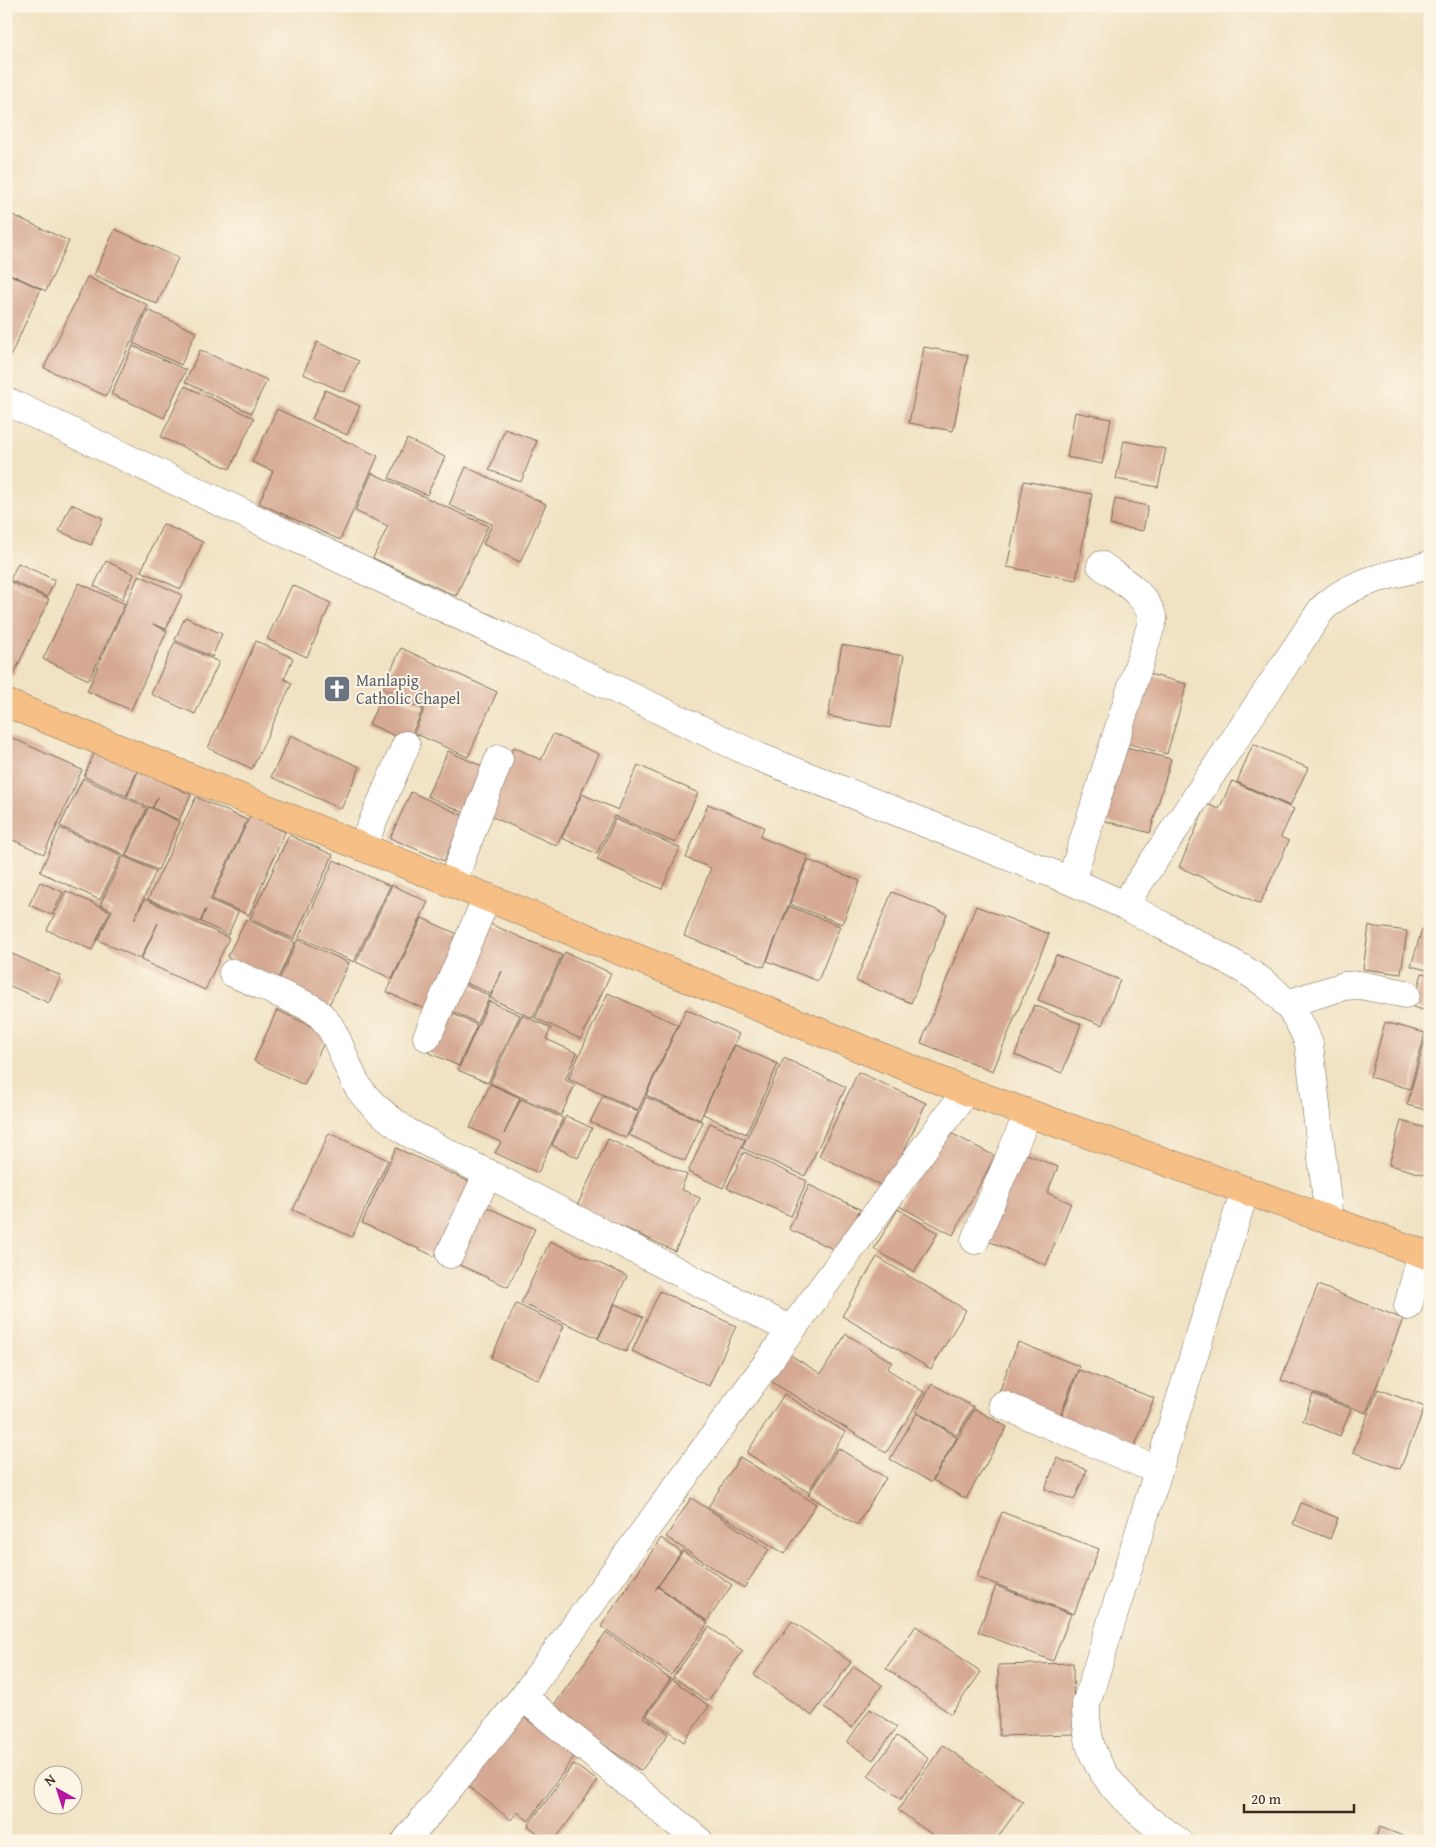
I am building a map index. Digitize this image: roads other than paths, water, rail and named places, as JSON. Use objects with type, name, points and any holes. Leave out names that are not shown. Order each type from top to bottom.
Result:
[{"type":"main road","points":[[6,703],[966,1091],[1426,1254]]},
{"type":"street","points":[[6,401],[759,757],[1071,881],[1124,905],[1261,978],[1301,1023],[1309,1044],[1329,1220]]},
{"type":"street","points":[[1071,881],[1153,619],[1150,607],[1143,598],[1100,565]]},
{"type":"street","points":[[1124,905],[1322,609],[1344,591],[1358,584],[1430,565]]},
{"type":"street","points":[[362,847],[406,745]]},
{"type":"street","points":[[452,883],[500,758]]},
{"type":"street","points":[[427,1037],[487,897]]},
{"type":"street","points":[[233,972],[310,1007],[329,1022],[356,1084],[366,1099],[408,1132],[791,1330]]},
{"type":"street","points":[[1286,1004],[1344,986],[1360,985],[1406,994]]},
{"type":"street","points":[[406,1841],[523,1698],[966,1091]]},
{"type":"street","points":[[975,1240],[1028,1113]]},
{"type":"street","points":[[450,1254],[488,1173]]},
{"type":"street","points":[[1178,1841],[1158,1828],[1105,1776],[1093,1753],[1086,1722],[1086,1704],[1157,1470],[1246,1190]]},
{"type":"street","points":[[1408,1306],[1426,1254]]},
{"type":"street","points":[[1003,1405],[1157,1470]]},
{"type":"street","points":[[523,1698],[699,1841]]},
{"type":"place","name":"Manlapig Catholic Chapel","points":[[337,689]]}]
